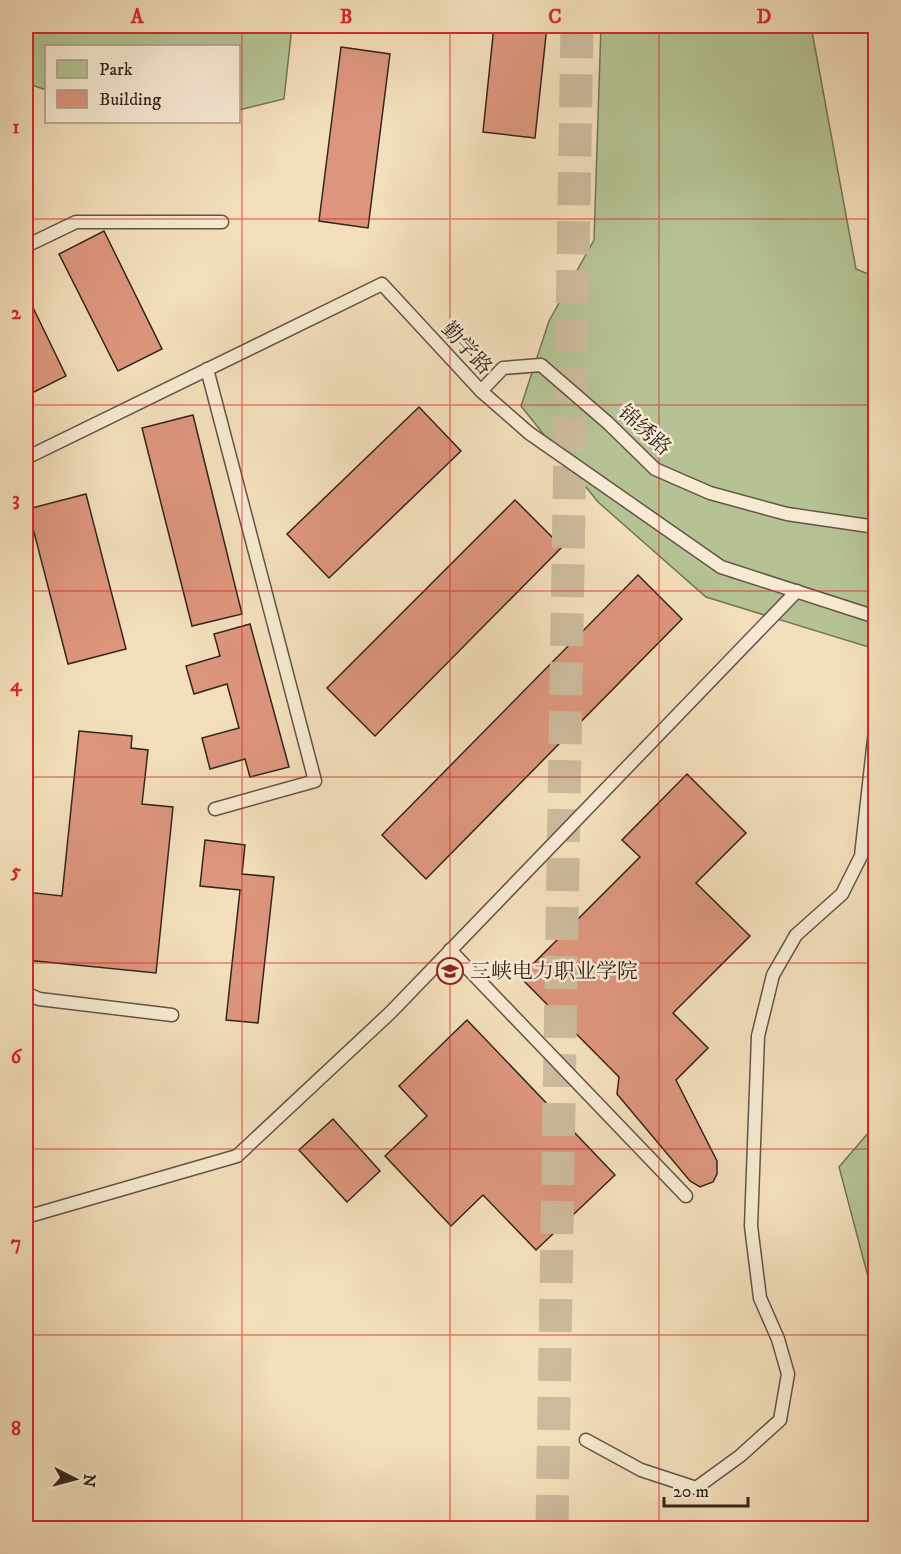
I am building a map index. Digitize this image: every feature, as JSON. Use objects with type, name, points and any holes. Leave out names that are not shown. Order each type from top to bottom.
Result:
[{"type":"lane","points":[[26,246],[76,222],[222,222]]},
{"type":"lane","name":"勤学路","points":[[26,458],[382,284],[481,391],[529,433],[721,567],[876,617]]},
{"type":"lane","name":"锦绣路","points":[[481,391],[503,368],[541,365],[608,423],[655,469],[710,493],[776,511],[876,527]]},
{"type":"lane","points":[[207,369],[315,781],[215,810]]},
{"type":"lane","points":[[26,1217],[237,1156],[391,1012],[797,591]]},
{"type":"lane","points":[[586,1440],[641,1470],[696,1488],[740,1456],[780,1420],[788,1374],[778,1339],[760,1298],[751,1226],[758,1036],[772,975],[796,935],[842,894],[861,856],[876,721]]},
{"type":"lane","points":[[450,950],[686,1196]]},
{"type":"lane","points":[[26,993],[39,999],[172,1015]]},
{"type":"green space","points":[[26,26],[292,26],[284,99],[240,110],[240,45],[45,45],[45,90],[26,83]]},
{"type":"green space","points":[[601,26],[811,26],[856,269],[875,277],[875,649],[706,597],[598,502],[521,406],[549,321],[594,240]]},
{"type":"green space","points":[[876,1126],[875,1303],[839,1167]]},
{"type":"building","points":[[494,26],[547,26],[535,138],[483,132]]},
{"type":"building","points":[[341,47],[390,54],[368,228],[319,221]]},
{"type":"building","points":[[104,231],[162,349],[118,371],[59,254]]},
{"type":"building","points":[[26,293],[66,376],[26,396]]},
{"type":"building","points":[[419,407],[461,451],[329,578],[287,534]]},
{"type":"building","points":[[193,415],[242,614],[192,626],[142,428]]},
{"type":"building","points":[[86,494],[126,649],[68,664],[28,509]]},
{"type":"building","points":[[515,500],[562,547],[375,736],[327,688]]},
{"type":"building","points":[[638,575],[682,619],[426,879],[382,835]]},
{"type":"building","points":[[250,624],[289,767],[250,777],[245,759],[210,769],[202,738],[239,728],[227,684],[194,694],[186,666],[220,656],[214,634]]},
{"type":"building","points":[[79,731],[132,736],[131,748],[148,750],[142,804],[173,807],[156,973],[26,960],[26,892],[62,896]]},
{"type":"building","points":[[687,774],[746,833],[696,883],[750,936],[673,1013],[708,1048],[676,1080],[717,1161],[717,1174],[713,1182],[700,1187],[690,1181],[617,1094],[619,1077],[520,977],[640,857],[622,840]]},
{"type":"building","points":[[205,840],[245,845],[242,874],[274,877],[258,1023],[226,1020],[240,890],[200,886]]},
{"type":"building","points":[[467,1020],[615,1175],[536,1250],[483,1195],[451,1226],[385,1156],[427,1116],[399,1086]]},
{"type":"building","points":[[333,1119],[380,1171],[347,1202],[299,1150]]},
{"type":"tunnel","points":[[552,1528],[577,26]]},
{"type":"place","name":"三峡电力职业学院","points":[[450,971]]}]
